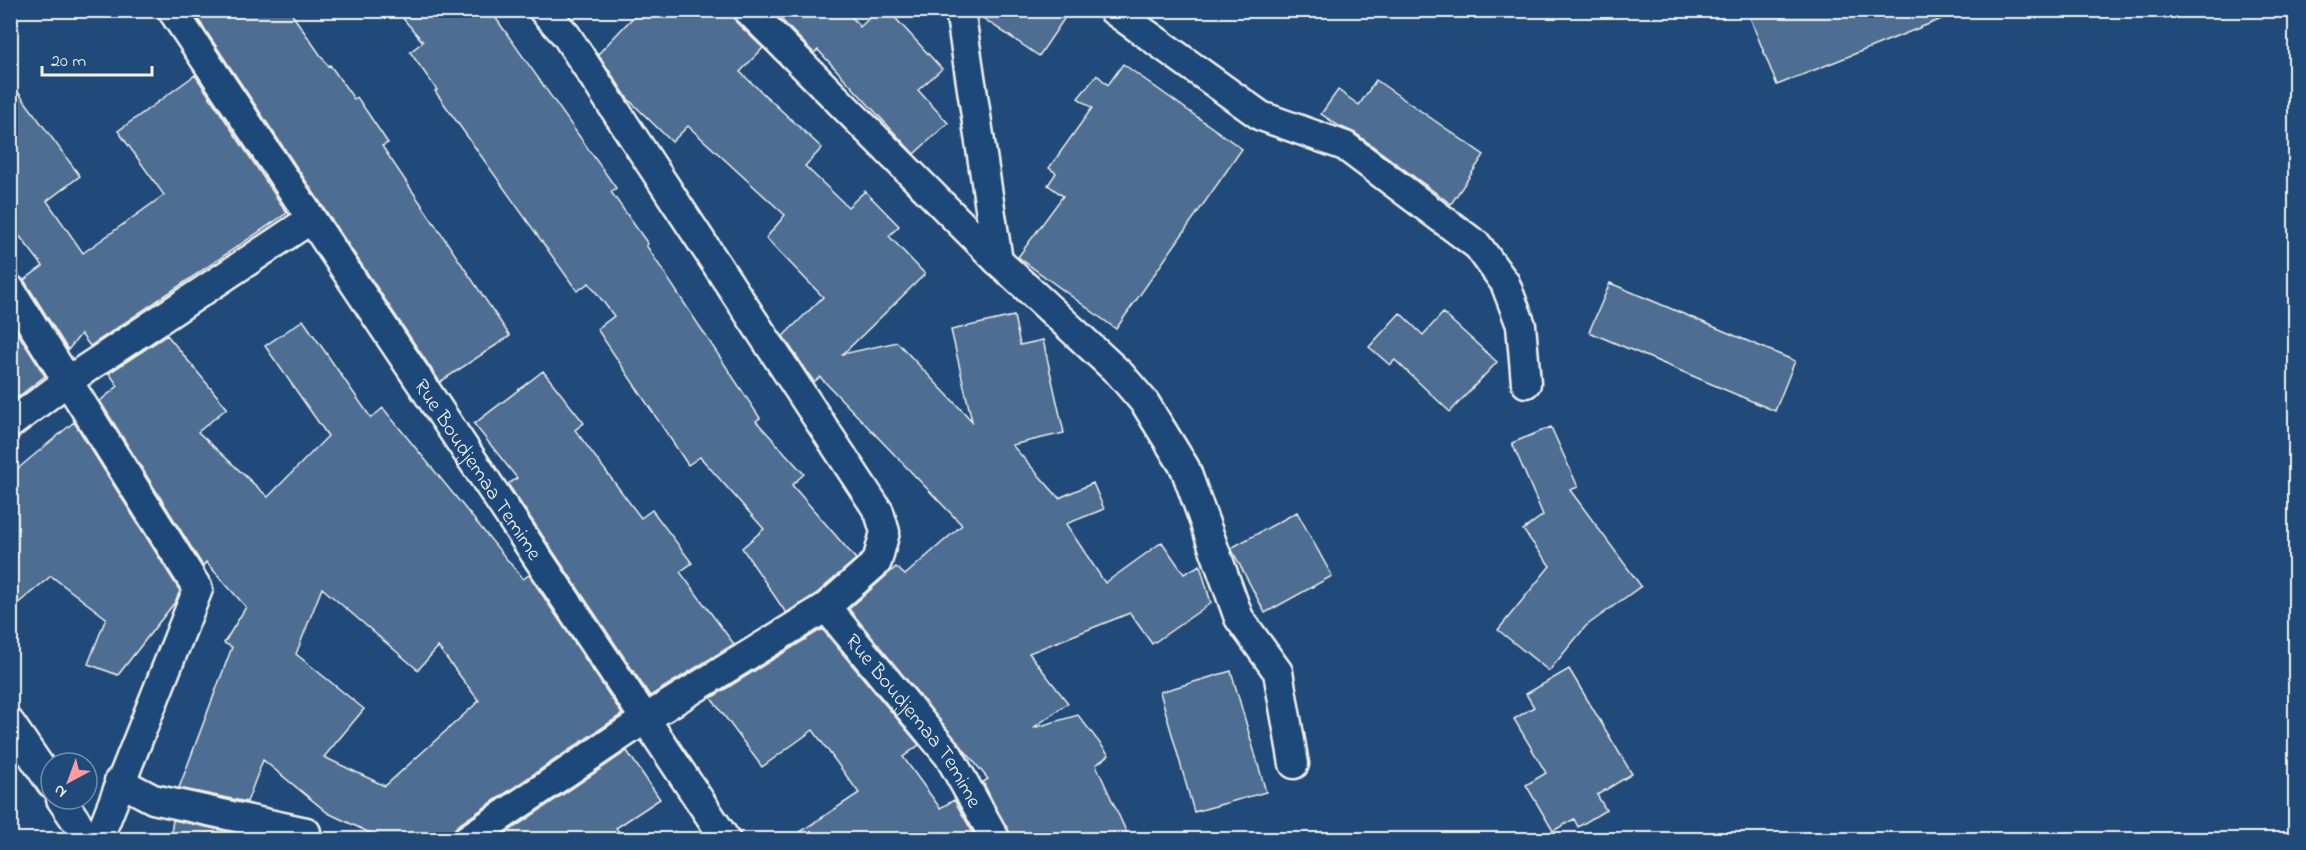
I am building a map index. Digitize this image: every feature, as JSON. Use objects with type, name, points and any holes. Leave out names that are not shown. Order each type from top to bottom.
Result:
[{"type":"street","name":"Rue Boudjemaa Temime","points":[[172,10],[726,840]]},
{"type":"street","points":[[466,840],[645,719],[826,607],[870,570],[881,552],[885,532],[879,512],[566,35],[543,10]]},
{"type":"street","points":[[748,10],[998,261],[1120,374],[1166,435],[1185,468],[1239,618],[1278,672],[1294,764]]},
{"type":"street","points":[[960,10],[998,261]]},
{"type":"street","points":[[1113,10],[1261,116],[1345,146],[1478,246],[1505,283],[1521,325],[1526,383]]},
{"type":"street","points":[[10,424],[69,380],[310,219]]},
{"type":"street","points":[[10,289],[198,589],[119,781],[98,840]]},
{"type":"street","name":"Rue Boudjemaa Temime","points":[[826,607],[949,756],[996,840]]},
{"type":"street","points":[[10,723],[39,765]]},
{"type":"street","points":[[119,781],[153,800],[306,832]]},
{"type":"street","points":[[70,811],[89,840]]},
{"type":"building","points":[[192,10],[289,10],[328,66],[330,65],[354,99],[357,97],[388,143],[382,146],[510,336],[440,382]]},
{"type":"building","points":[[396,10],[490,10],[616,188],[611,192],[648,244],[646,245],[760,418],[756,421],[804,474],[792,485],[856,559],[816,594],[786,613],[742,548],[764,529],[700,457],[688,465],[597,329],[614,316],[589,283],[577,291],[435,91],[437,90],[410,52],[423,42]]},
{"type":"building","points":[[640,10],[732,10],[736,22],[763,48],[740,72],[822,148],[805,166],[848,207],[865,191],[899,226],[889,236],[925,274],[843,354],[897,342],[972,421],[951,330],[1014,316],[1020,345],[1043,340],[1064,433],[1012,445],[1059,498],[1093,483],[1104,509],[1066,524],[1105,583],[1162,542],[1184,574],[1200,565],[1211,603],[1152,644],[1130,613],[1029,653],[1068,703],[1033,728],[1078,715],[1109,755],[1096,765],[1130,840],[1012,840],[983,782],[988,779],[849,609],[896,567],[905,575],[962,525],[820,377],[814,382],[783,336],[823,297],[766,238],[785,215],[688,126],[672,142],[628,99],[598,54]]},
{"type":"building","points":[[772,10],[846,10],[860,27],[878,10],[888,10],[942,69],[918,90],[948,123],[914,154],[818,50],[814,53]]},
{"type":"building","points":[[977,10],[1070,10],[1039,56],[977,14]]},
{"type":"building","points":[[1747,10],[1958,10],[1959,12],[1777,85]]},
{"type":"building","points":[[1123,64],[1242,149],[1116,329],[1018,257],[1063,196],[1048,185],[1056,173],[1049,168],[1092,108],[1078,98],[1097,75],[1108,85]]},
{"type":"building","points":[[195,75],[287,213],[90,346],[81,334],[68,350],[24,280],[43,266],[10,224],[10,81],[80,176],[47,201],[83,253],[164,195],[118,131]]},
{"type":"building","points":[[1376,80],[1484,155],[1451,204],[1355,133],[1321,114],[1338,90],[1359,105]]},
{"type":"building","points":[[1610,283],[1795,361],[1775,411],[1589,332]]},
{"type":"building","points":[[1400,313],[1423,335],[1443,313],[1497,362],[1450,412],[1395,360],[1390,365],[1369,347]]},
{"type":"building","points":[[303,320],[371,418],[383,408],[523,579],[529,575],[622,714],[457,826],[450,840],[385,840],[328,813],[263,760],[247,802],[179,788],[232,647],[224,643],[246,607],[206,562],[203,566],[100,401],[118,386],[109,373],[167,335],[227,408],[198,432],[268,497],[328,436],[265,346]],"holes":[[[322,588],[418,670],[438,647],[479,701],[385,786],[324,757],[364,709],[296,654]]]},
{"type":"building","points":[[10,321],[45,376],[10,403]]},
{"type":"building","points":[[543,371],[584,423],[575,430],[641,518],[652,510],[692,563],[680,572],[734,644],[650,696],[508,484],[517,478],[474,424]]},
{"type":"building","points":[[74,422],[180,591],[175,602],[118,675],[88,664],[106,618],[51,576],[10,610],[10,475]]},
{"type":"building","points":[[1551,427],[1578,487],[1570,490],[1641,586],[1586,626],[1549,671],[1498,630],[1550,566],[1523,530],[1543,515],[1512,443]]},
{"type":"building","points":[[1297,512],[1332,576],[1265,613],[1231,548]]},
{"type":"building","points":[[822,629],[919,745],[903,757],[940,808],[954,800],[977,840],[788,840],[859,793],[813,730],[762,767],[711,698]]},
{"type":"building","points":[[1569,669],[1632,774],[1597,795],[1606,810],[1578,827],[1574,819],[1553,831],[1526,785],[1546,773],[1514,719],[1534,707],[1526,694]]},
{"type":"building","points":[[1231,671],[1266,792],[1194,812],[1160,692]]},
{"type":"building","points":[[627,751],[660,799],[616,828],[625,840],[496,840]]},
{"type":"building","points":[[173,820],[235,833],[232,840],[170,840]]}]
